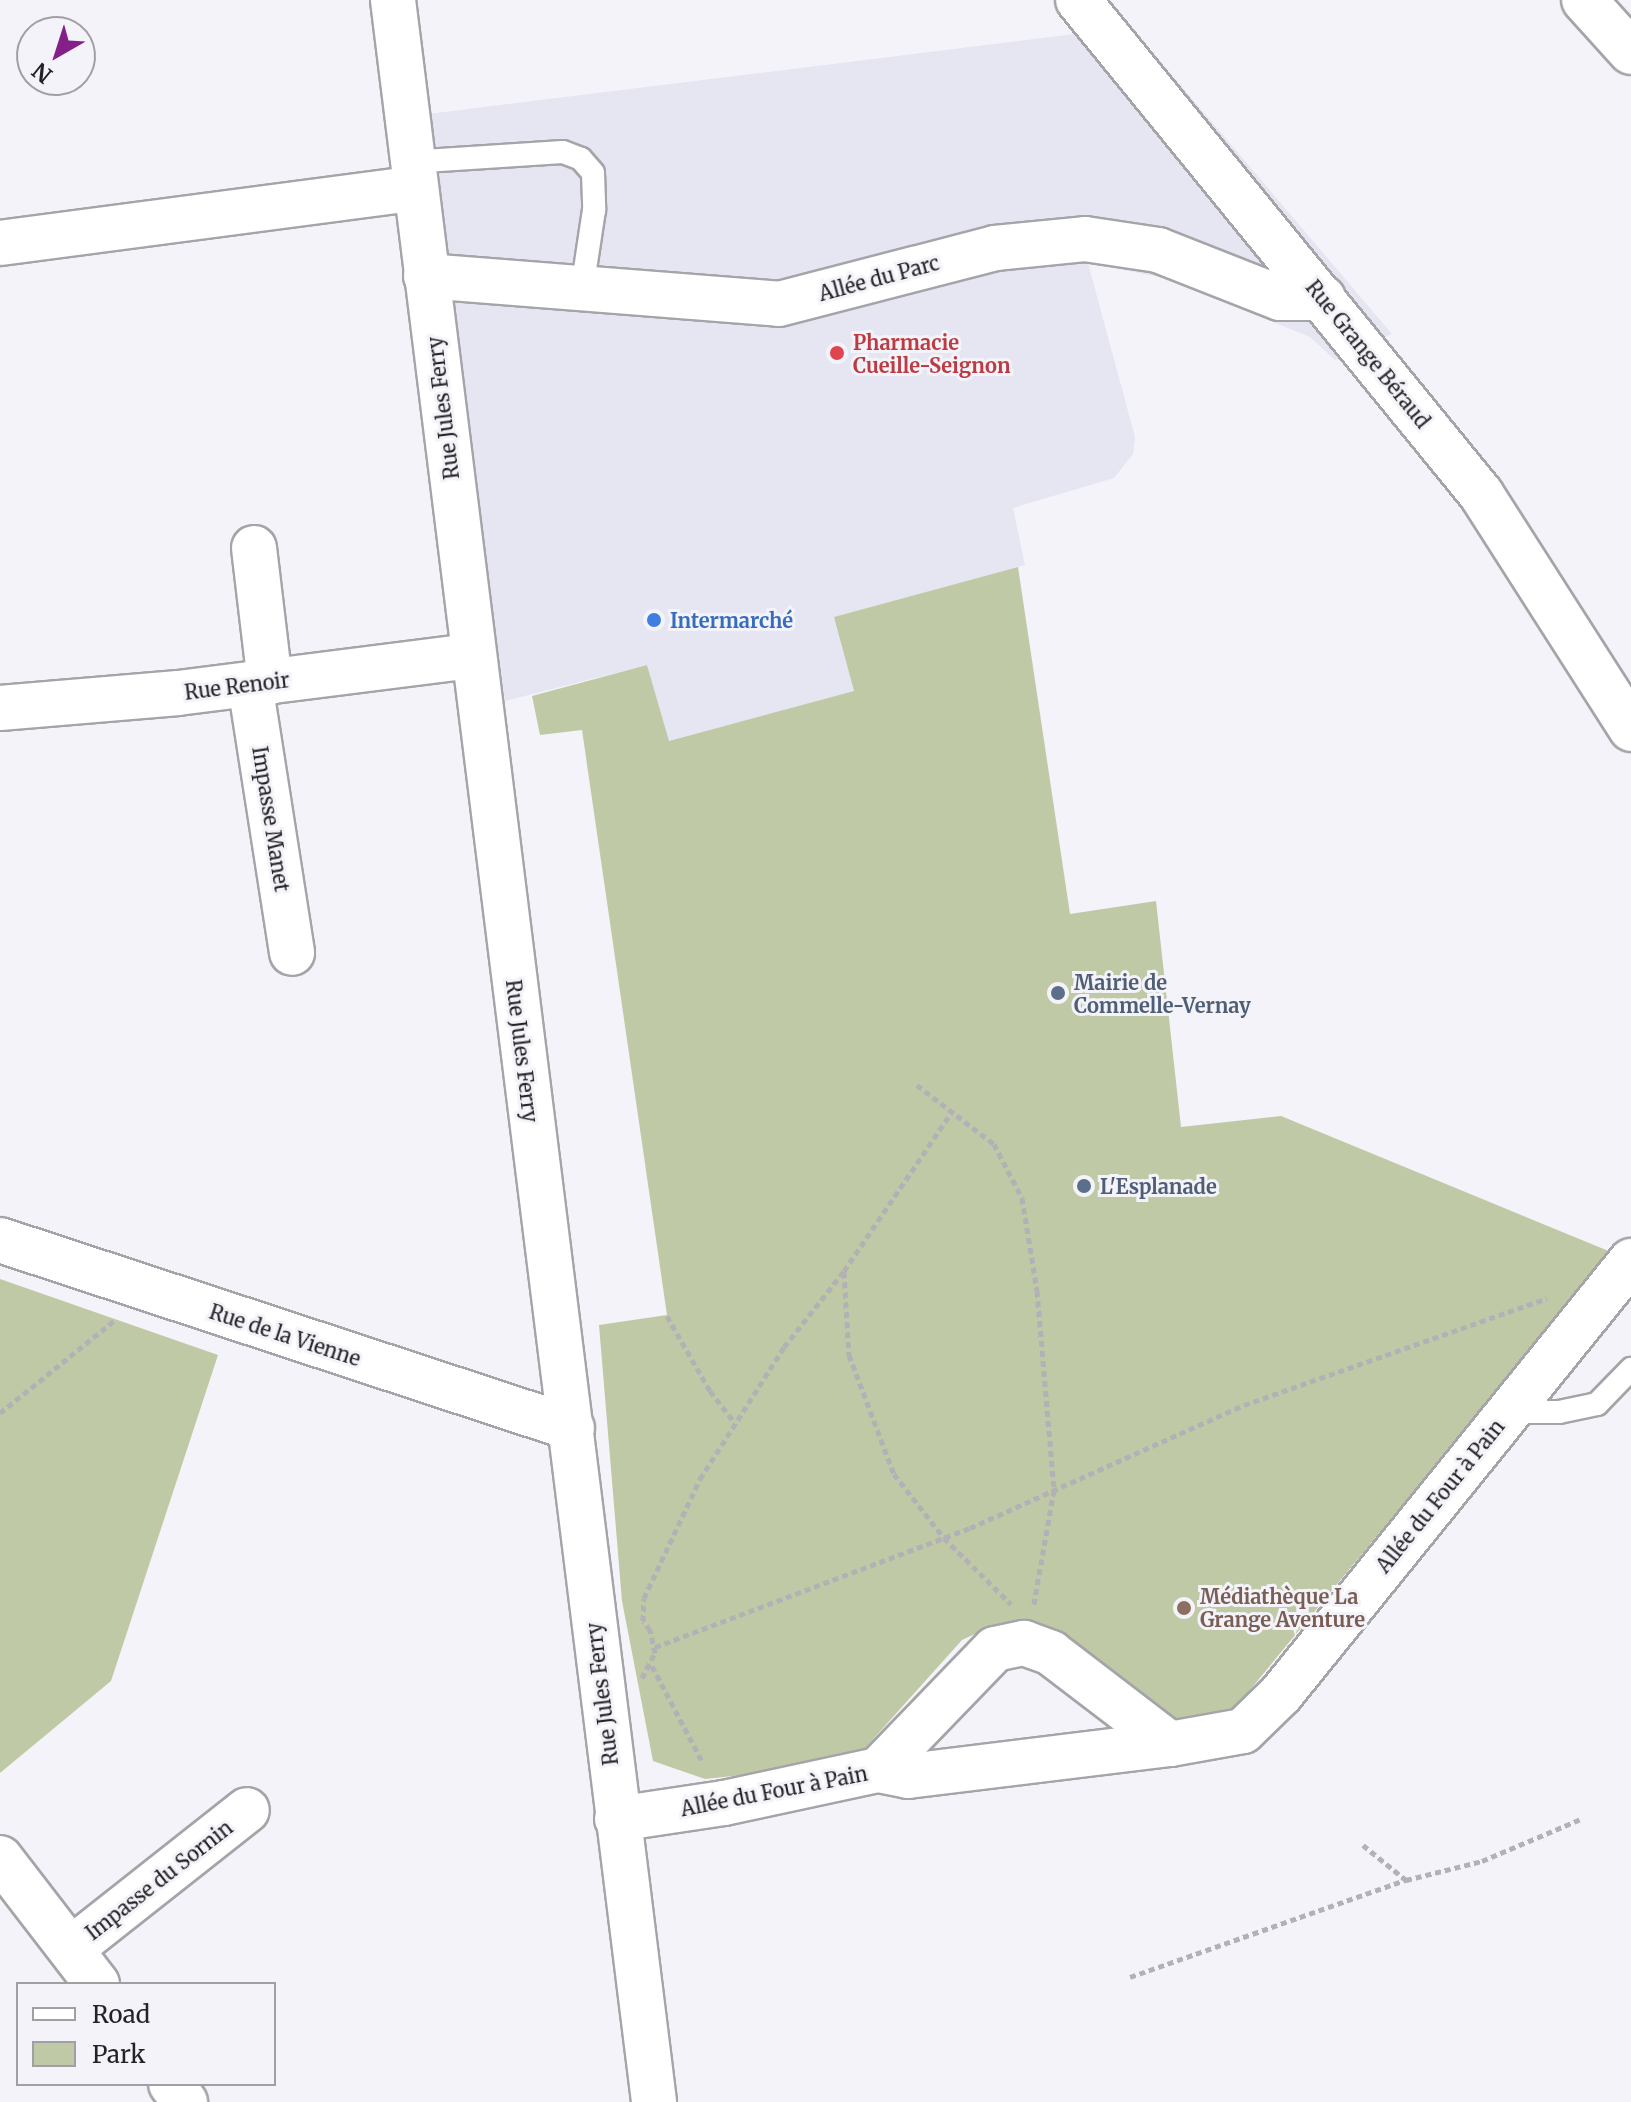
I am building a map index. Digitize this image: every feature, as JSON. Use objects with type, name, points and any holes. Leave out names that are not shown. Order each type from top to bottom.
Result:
[{"type":"street","name":"Rue Jules Ferry","points":[[393,0],[411,176],[572,1428],[603,1710],[654,2102]]},
{"type":"street","name":"Rue Grange Béraud","points":[[1078,0],[1481,494],[1631,729]]},
{"type":"street","points":[[1584,0],[1631,52]]},
{"type":"street","points":[[0,243],[411,176]]},
{"type":"street","name":"Allée du Parc","points":[[426,276],[779,304],[995,248],[1085,239],[1158,250],[1280,298],[1323,298]]},
{"type":"street","name":"Impasse Manet","points":[[254,548],[260,683],[292,953]]},
{"type":"street","name":"Rue Renoir","points":[[0,708],[260,683],[472,656]]},
{"type":"street","name":"Rue de la Vienne","points":[[0,1240],[572,1428]]},
{"type":"street","name":"Allée du Four à Pain","points":[[617,1819],[724,1803],[878,1770],[995,1649],[1024,1643],[1051,1653],[1170,1744],[1243,1731],[1281,1694],[1510,1412],[1628,1279]]},
{"type":"street","points":[[878,1770],[908,1776],[1170,1744]]},
{"type":"street","name":"Impasse du Sornin","points":[[71,1949],[247,1810]]},
{"type":"street","points":[[0,1858],[96,1982]]},
{"type":"street","points":[[173,2086],[185,2102]]},
{"type":"lane","points":[[411,176],[563,152],[581,159],[593,173],[594,210],[582,289]]},
{"type":"lane","points":[[1510,1412],[1559,1412],[1597,1404],[1631,1369]]},
{"type":"path","points":[[917,1085],[994,1144],[1022,1198],[1037,1291],[1054,1490],[1033,1610]]},
{"type":"path","points":[[603,1710],[636,1704],[636,1683],[652,1665],[655,1647],[643,1621],[644,1598],[700,1479],[734,1422],[844,1271],[953,1110]]},
{"type":"path","points":[[844,1271],[849,1355],[870,1421],[894,1474],[944,1538],[1020,1614]]},
{"type":"path","points":[[0,1413],[151,1292]]},
{"type":"path","points":[[655,1647],[944,1538],[1244,1405],[1550,1296]]},
{"type":"path","points":[[667,1316],[715,1400],[734,1422]]},
{"type":"path","points":[[652,1665],[724,1803]]},
{"type":"path","points":[[1130,1977],[1406,1880],[1482,1861],[1581,1819]]},
{"type":"path","points":[[1363,1845],[1406,1880]]},
{"type":"shaded area","points":[[1131,27],[1392,334],[1335,360],[1310,337],[1164,278],[1088,263],[1135,437],[1133,454],[1114,478],[1013,508],[1025,565],[835,617],[854,691],[668,741],[647,665],[505,701],[428,114]]},
{"type":"green space","points":[[1018,567],[1070,914],[1156,901],[1181,1127],[1281,1116],[1611,1252],[1235,1708],[1213,1718],[1187,1721],[1158,1714],[1064,1638],[996,1624],[962,1640],[857,1757],[836,1765],[705,1779],[653,1761],[622,1601],[599,1325],[667,1315],[582,730],[540,735],[532,696],[647,665],[669,741],[854,691],[834,617]]},
{"type":"green space","points":[[0,1279],[218,1355],[111,1681],[0,1773]]},
{"type":"place","name":"Pharmacie Cueille-Seignon","points":[[837,353]]},
{"type":"place","name":"Intermarché","points":[[654,620]]},
{"type":"place","name":"Mairie de Commelle-Vernay","points":[[1058,993]]},
{"type":"place","name":"L'Esplanade","points":[[1084,1186]]},
{"type":"place","name":"Médiathèque La Grange Aventure","points":[[1184,1608]]}]
